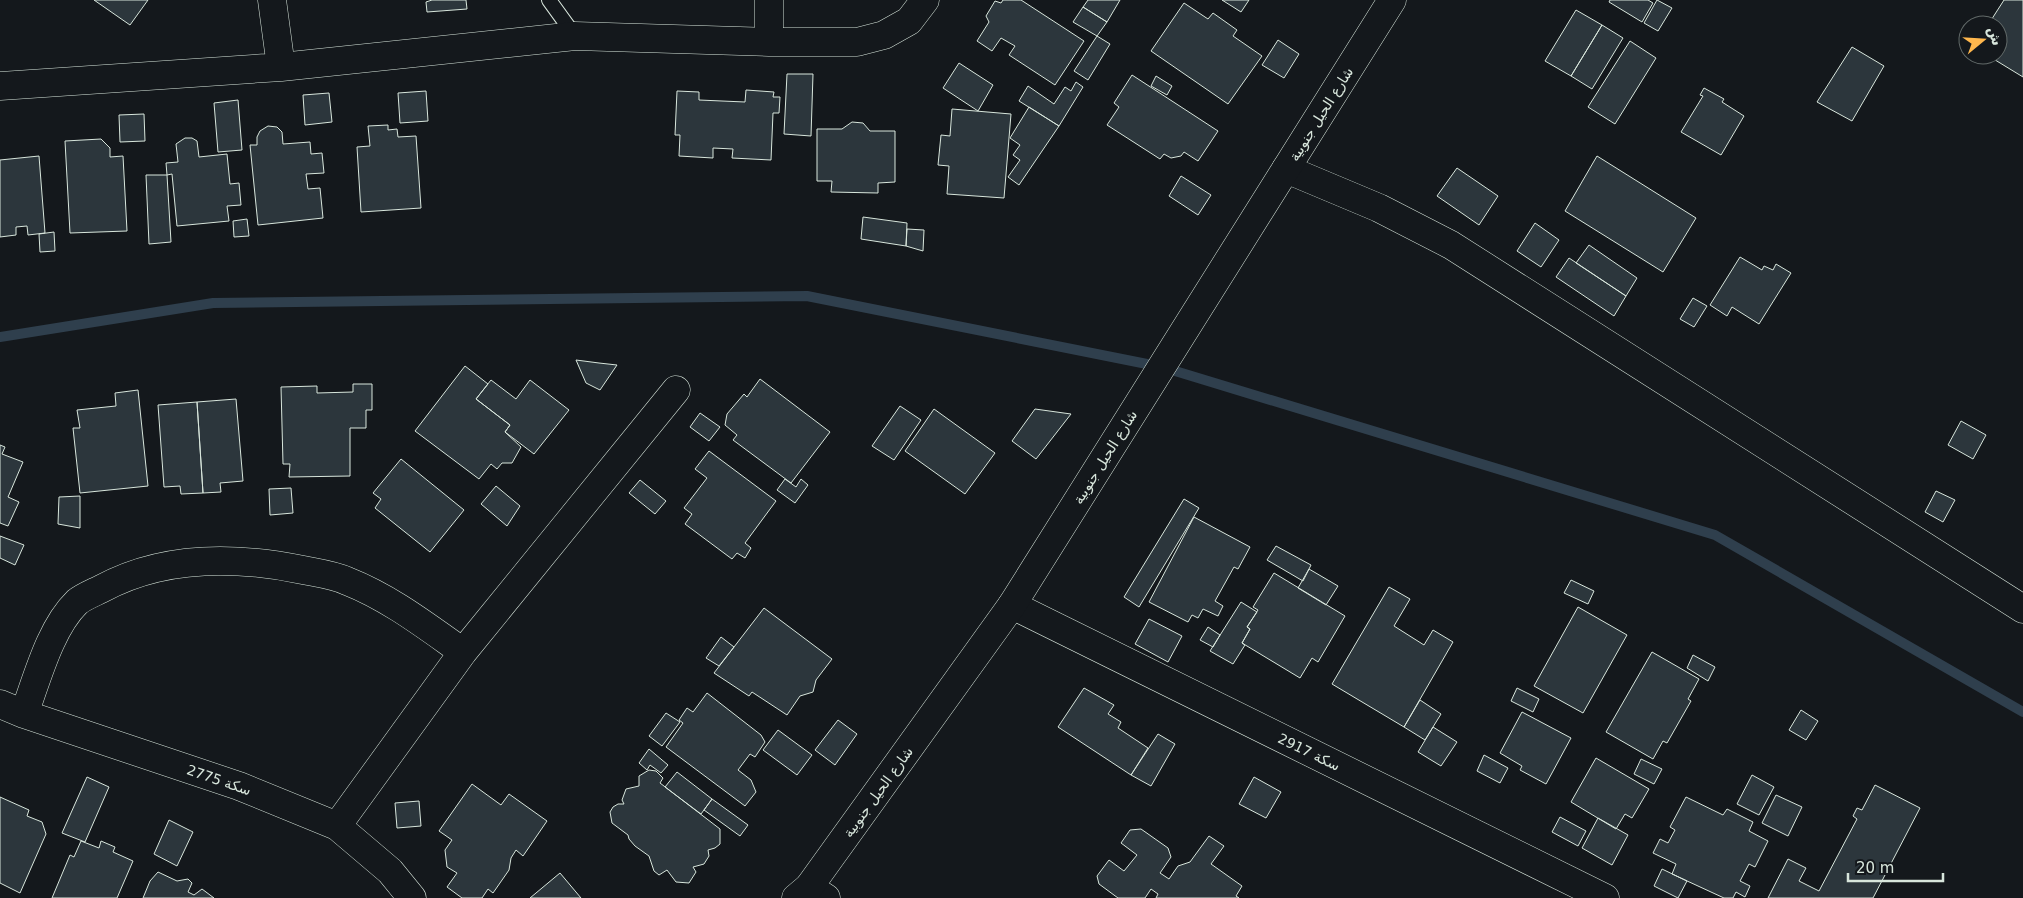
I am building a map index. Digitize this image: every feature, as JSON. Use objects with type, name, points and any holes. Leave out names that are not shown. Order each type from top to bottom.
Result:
[{"type":"street","points":[[272,0],[280,67]]},
{"type":"street","points":[[769,0],[769,42]]},
{"type":"street","points":[[0,86],[280,67],[574,36],[769,42],[857,42],[884,35],[909,21],[925,0]]},
{"type":"street","name":"شارع الحيل جنوبية","points":[[810,894],[1012,605],[1392,0]]},
{"type":"street","points":[[1286,169],[1379,208],[1451,244],[2023,609]]},
{"type":"street","points":[[337,826],[463,652],[676,390]]},
{"type":"street","points":[[12,709],[55,633],[78,602],[122,578],[182,562],[242,562],[284,566],[346,580],[377,594],[407,612],[463,652]]},
{"type":"street","name":"سكة 2917","points":[[1012,605],[1605,898]]},
{"type":"street","name":"سكة 2775","points":[[12,709],[239,786],[337,826],[390,870],[412,898]]},
{"type":"lane","points":[[549,0],[574,36]]},
{"type":"building","points":[[94,0],[148,0],[130,25]]},
{"type":"building","points":[[432,0],[466,0],[467,9],[427,12],[426,2]]},
{"type":"building","points":[[1003,0],[1021,0],[1084,41],[1055,85],[1009,55],[1015,46],[1001,38],[992,51],[977,41],[989,22],[986,16],[995,1],[1001,3]]},
{"type":"building","points":[[1088,0],[1120,0],[1107,22],[1083,7]]},
{"type":"building","points":[[1222,0],[1249,0],[1241,12]]},
{"type":"building","points":[[1610,0],[1648,0],[1653,3],[1642,22],[1609,2]]},
{"type":"building","points":[[1657,0],[1672,8],[1658,31],[1644,23]]},
{"type":"building","points":[[2004,0],[2023,0],[2023,77],[2003,65],[2008,65],[2008,15],[1994,15]]},
{"type":"building","points":[[1184,3],[1208,19],[1213,13],[1237,30],[1233,36],[1262,56],[1228,104],[1151,51]]},
{"type":"building","points":[[1083,7],[1107,22],[1097,36],[1073,22]]},
{"type":"building","points":[[1576,10],[1602,25],[1571,76],[1545,61]]},
{"type":"building","points":[[1602,25],[1623,38],[1592,89],[1571,76]]},
{"type":"building","points":[[1097,36],[1110,44],[1088,80],[1074,71]]},
{"type":"building","points":[[1278,40],[1299,54],[1284,78],[1262,65]]},
{"type":"building","points":[[1630,41],[1656,58],[1615,124],[1588,107]]},
{"type":"building","points":[[1852,47],[1884,66],[1852,121],[1817,102]]},
{"type":"building","points":[[959,63],[993,85],[978,111],[943,88]]},
{"type":"building","points":[[787,74],[813,74],[811,136],[784,134]]},
{"type":"building","points":[[1132,75],[1218,131],[1198,161],[1184,152],[1181,156],[1171,158],[1164,154],[1160,159],[1107,125],[1119,107],[1114,103]]},
{"type":"building","points":[[1156,76],[1172,86],[1167,95],[1151,86]]},
{"type":"building","points":[[1076,82],[1083,87],[1059,126],[1019,101],[1028,86],[1054,104],[1065,87],[1071,91]]},
{"type":"building","points":[[1704,88],[1724,99],[1722,102],[1744,116],[1721,155],[1681,132],[1703,96],[1700,95]]},
{"type":"building","points":[[746,90],[774,92],[773,97],[780,97],[779,113],[773,113],[771,160],[732,158],[733,149],[713,148],[713,158],[679,156],[680,135],[675,135],[677,91],[699,92],[699,100],[745,102]]},
{"type":"building","points":[[426,91],[428,121],[400,123],[398,93]]},
{"type":"building","points":[[329,93],[332,122],[305,125],[303,95]]},
{"type":"building","points":[[238,100],[242,150],[218,152],[214,103]]},
{"type":"building","points":[[1029,107],[1059,126],[1019,185],[1008,177],[1020,160],[1013,155],[1020,145],[1010,138]]},
{"type":"building","points":[[952,109],[1011,114],[1004,198],[947,194],[949,166],[938,165],[941,135],[950,136]]},
{"type":"building","points":[[144,114],[145,141],[120,142],[119,115]]},
{"type":"building","points":[[852,122],[863,123],[870,131],[895,131],[895,182],[878,183],[878,193],[831,192],[832,181],[817,181],[817,129],[842,129]]},
{"type":"building","points":[[388,125],[388,130],[397,129],[398,137],[416,136],[421,208],[361,212],[357,147],[370,146],[368,126]]},
{"type":"building","points":[[268,126],[277,127],[282,132],[283,144],[310,142],[311,154],[322,153],[324,173],[306,174],[308,189],[320,188],[323,218],[258,225],[250,145],[257,145],[257,137],[260,131]]},
{"type":"building","points":[[185,138],[192,138],[197,141],[199,157],[227,154],[230,184],[239,183],[241,205],[227,206],[229,221],[177,226],[172,174],[167,175],[166,163],[178,162],[176,144]]},
{"type":"building","points":[[101,139],[110,148],[110,157],[123,156],[127,231],[70,233],[65,141]]},
{"type":"building","points":[[39,156],[45,233],[28,235],[27,226],[16,227],[16,235],[0,237],[0,160]]},
{"type":"building","points":[[1597,156],[1696,218],[1663,272],[1565,211]]},
{"type":"building","points":[[1457,168],[1498,196],[1479,225],[1437,196]]},
{"type":"building","points":[[146,175],[167,175],[171,242],[149,244]]},
{"type":"building","points":[[1181,176],[1211,195],[1198,215],[1169,196]]},
{"type":"building","points":[[863,217],[907,223],[906,246],[861,239]]},
{"type":"building","points":[[247,219],[249,236],[234,237],[233,221]]},
{"type":"building","points":[[1535,223],[1559,240],[1541,267],[1517,251]]},
{"type":"building","points":[[907,229],[924,230],[923,251],[906,246]]},
{"type":"building","points":[[54,232],[55,251],[40,252],[39,234]]},
{"type":"building","points":[[1589,245],[1637,278],[1626,296],[1576,263]]},
{"type":"building","points":[[1740,257],[1762,270],[1764,266],[1773,270],[1776,264],[1791,273],[1759,324],[1732,307],[1727,316],[1710,305]]},
{"type":"building","points":[[1569,258],[1626,296],[1614,316],[1556,277]]},
{"type":"building","points":[[1693,298],[1707,306],[1694,327],[1680,319]]},
{"type":"building","points":[[576,360],[617,365],[600,390],[586,383]]},
{"type":"building","points":[[465,366],[488,384],[476,399],[510,425],[505,432],[521,447],[512,463],[502,463],[497,469],[491,464],[479,479],[415,431]]},
{"type":"building","points":[[760,379],[830,432],[791,483],[733,440],[737,435],[725,425],[727,414],[744,394],[747,397]]},
{"type":"building","points":[[491,380],[516,399],[530,380],[569,410],[534,454],[505,432],[510,425],[476,399]]},
{"type":"building","points":[[353,384],[372,384],[372,410],[366,410],[366,428],[350,428],[350,476],[289,477],[290,464],[283,464],[281,387],[317,386],[317,393],[353,392]]},
{"type":"building","points":[[138,390],[148,486],[80,493],[73,428],[80,428],[77,410],[116,406],[115,393]]},
{"type":"building","points":[[236,399],[243,481],[220,483],[221,492],[203,493],[197,402]]},
{"type":"building","points":[[197,402],[203,493],[181,494],[180,486],[164,487],[158,405]]},
{"type":"building","points":[[900,406],[921,420],[894,460],[872,446]]},
{"type":"building","points":[[934,409],[995,453],[965,494],[905,451]]},
{"type":"building","points":[[1035,409],[1071,414],[1036,459],[1012,441]]},
{"type":"building","points":[[700,413],[720,427],[709,441],[690,427]]},
{"type":"building","points":[[1961,421],[1986,435],[1973,459],[1948,445]]},
{"type":"building","points":[[0,445],[5,447],[2,454],[23,462],[8,497],[19,502],[8,526],[0,523]]},
{"type":"building","points":[[709,451],[776,501],[745,543],[751,548],[745,558],[737,553],[732,559],[685,524],[692,514],[684,508],[707,478],[695,469]]},
{"type":"building","points":[[401,459],[464,510],[430,552],[375,508],[381,499],[373,493]]},
{"type":"building","points":[[785,479],[796,487],[801,479],[808,485],[795,503],[777,490]]},
{"type":"building","points":[[640,480],[666,501],[655,514],[629,493]]},
{"type":"building","points":[[496,486],[520,506],[507,526],[481,504]]},
{"type":"building","points":[[291,488],[293,513],[270,515],[269,489]]},
{"type":"building","points":[[1936,491],[1955,500],[1943,522],[1925,512]]},
{"type":"building","points":[[80,496],[80,528],[58,524],[59,497]]},
{"type":"building","points":[[1184,499],[1199,508],[1139,607],[1124,597]]},
{"type":"building","points":[[1194,517],[1250,547],[1238,569],[1234,567],[1215,601],[1223,606],[1218,616],[1203,609],[1198,618],[1192,615],[1188,622],[1149,602]]},
{"type":"building","points":[[0,536],[24,545],[15,565],[0,558]]},
{"type":"building","points":[[1276,546],[1311,565],[1303,581],[1267,560]]},
{"type":"building","points":[[1309,569],[1338,586],[1326,605],[1298,588]]},
{"type":"building","points":[[1274,573],[1345,616],[1318,662],[1312,658],[1300,678],[1242,643],[1250,629],[1247,627],[1258,610],[1253,607]]},
{"type":"building","points":[[1571,580],[1594,591],[1588,604],[1564,593]]},
{"type":"building","points":[[1389,587],[1410,599],[1394,626],[1424,645],[1433,630],[1453,642],[1404,727],[1332,684]]},
{"type":"building","points":[[1241,602],[1257,612],[1247,627],[1250,629],[1242,643],[1245,645],[1233,664],[1210,651]]},
{"type":"building","points":[[1578,607],[1627,635],[1583,713],[1534,686]]},
{"type":"building","points":[[764,608],[832,659],[816,680],[813,692],[800,696],[787,715],[752,692],[749,696],[714,673]]},
{"type":"building","points":[[1149,619],[1182,636],[1168,662],[1135,644]]},
{"type":"building","points":[[1208,627],[1220,635],[1213,647],[1200,640]]},
{"type":"building","points":[[721,637],[734,647],[719,666],[706,658]]},
{"type":"building","points":[[1652,652],[1699,679],[1688,699],[1691,701],[1667,743],[1663,741],[1653,759],[1606,732]]},
{"type":"building","points":[[1693,655],[1715,667],[1708,681],[1687,668]]},
{"type":"building","points":[[1084,688],[1114,705],[1108,714],[1121,722],[1118,728],[1148,748],[1131,775],[1058,727]]},
{"type":"building","points":[[1517,688],[1539,699],[1533,712],[1511,701]]},
{"type":"building","points":[[707,693],[761,735],[765,742],[755,757],[750,754],[738,770],[751,780],[756,792],[745,806],[666,747],[683,723],[679,720],[687,708],[693,712]]},
{"type":"building","points":[[1420,700],[1441,714],[1425,740],[1404,727]]},
{"type":"building","points":[[1801,710],[1818,721],[1806,740],[1789,730]]},
{"type":"building","points":[[1522,712],[1571,738],[1546,784],[1520,770],[1522,766],[1500,753]]},
{"type":"building","points":[[666,713],[680,722],[662,746],[649,736]]},
{"type":"building","points":[[838,720],[857,734],[835,765],[815,750]]},
{"type":"building","points":[[1433,727],[1457,742],[1441,766],[1418,752]]},
{"type":"building","points":[[778,730],[812,755],[797,775],[763,750]]},
{"type":"building","points":[[1158,734],[1175,744],[1151,786],[1131,775]]},
{"type":"building","points":[[649,749],[668,765],[661,773],[650,765],[647,770],[639,763]]},
{"type":"building","points":[[1484,755],[1508,768],[1500,783],[1477,771]]},
{"type":"building","points":[[1596,758],[1649,789],[1632,818],[1625,814],[1616,829],[1571,802]]},
{"type":"building","points":[[1641,759],[1662,769],[1654,784],[1634,774]]},
{"type":"building","points":[[649,770],[656,771],[663,778],[660,783],[720,829],[720,844],[708,850],[709,856],[704,864],[693,867],[696,872],[689,883],[676,882],[667,870],[659,875],[654,871],[649,856],[635,846],[628,835],[612,823],[610,812],[613,807],[618,804],[624,804],[622,800],[626,789],[639,786],[639,776]]},
{"type":"building","points":[[677,772],[712,799],[701,814],[665,787]]},
{"type":"building","points":[[1752,775],[1774,787],[1759,815],[1737,804]]},
{"type":"building","points":[[87,777],[109,787],[85,842],[62,833]]},
{"type":"building","points":[[1254,777],[1281,792],[1266,818],[1239,804]]},
{"type":"building","points":[[472,784],[501,805],[509,794],[547,821],[523,856],[516,850],[511,858],[509,870],[493,893],[488,889],[482,898],[462,898],[447,887],[457,873],[447,867],[445,850],[452,840],[439,831]]},
{"type":"building","points":[[1875,785],[1920,808],[1873,898],[1768,898],[1788,859],[1806,868],[1799,881],[1819,891],[1857,819],[1853,816],[1857,808],[1862,810]]},
{"type":"building","points":[[1776,795],[1802,807],[1788,836],[1762,823]]},
{"type":"building","points":[[0,797],[29,810],[27,816],[42,822],[46,834],[20,893],[0,883]]},
{"type":"building","points":[[1686,797],[1723,815],[1727,809],[1753,822],[1749,831],[1768,841],[1755,867],[1749,864],[1740,881],[1750,886],[1745,897],[1736,892],[1733,898],[1724,898],[1672,874],[1676,864],[1653,853],[1660,839],[1668,843],[1675,830],[1670,827]]},
{"type":"building","points":[[712,799],[748,825],[740,836],[704,810]]},
{"type":"building","points":[[419,801],[421,826],[397,828],[395,803]]},
{"type":"building","points":[[1560,817],[1586,831],[1578,846],[1552,832]]},
{"type":"building","points":[[1598,818],[1628,835],[1612,865],[1582,848]]},
{"type":"building","points":[[169,820],[193,832],[177,866],[154,854]]},
{"type":"building","points":[[1141,829],[1168,848],[1171,857],[1160,873],[1169,879],[1178,866],[1190,862],[1209,836],[1224,846],[1211,864],[1242,886],[1236,896],[1239,898],[1156,898],[1158,894],[1151,889],[1145,898],[1118,898],[1099,884],[1097,876],[1109,860],[1124,871],[1137,855],[1121,843],[1130,830]]},
{"type":"building","points":[[81,841],[99,848],[101,841],[115,847],[113,852],[133,861],[117,898],[52,898],[70,855],[74,857]]},
{"type":"building","points":[[1662,869],[1687,881],[1678,898],[1654,886]]},
{"type":"building","points":[[158,872],[177,881],[188,879],[192,883],[188,892],[194,895],[202,889],[214,898],[143,898],[150,881]]},
{"type":"building","points":[[560,873],[581,898],[530,898]]},
{"type":"waterway","points":[[0,337],[213,303],[807,296],[1162,367],[1715,535],[2023,712]]}]
